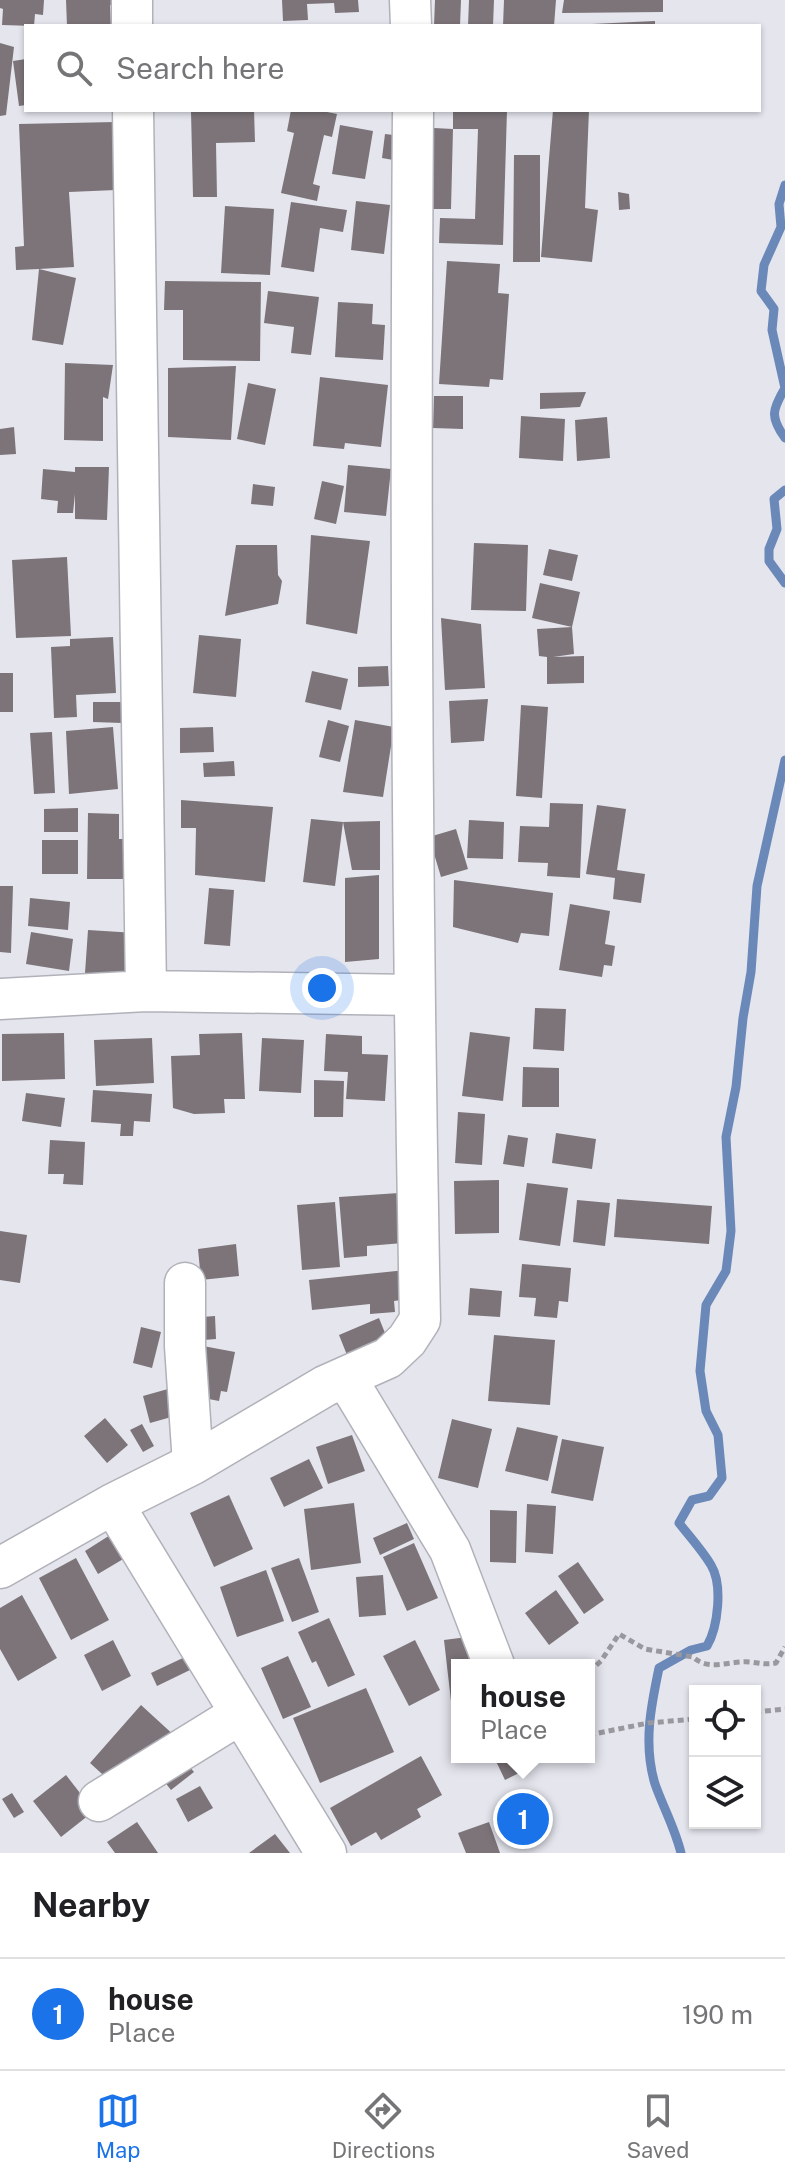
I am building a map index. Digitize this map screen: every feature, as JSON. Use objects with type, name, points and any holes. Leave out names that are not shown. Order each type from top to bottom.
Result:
[{"type":"street","points":[[132,0],[132,24]]},
{"type":"street","points":[[410,0],[411,24]]},
{"type":"street","points":[[133,112],[146,991]]},
{"type":"street","points":[[0,1568],[113,1504],[193,1464],[325,1386],[388,1358],[407,1340],[420,1320],[414,995],[413,112]]},
{"type":"street","points":[[0,999],[146,991],[414,995]]},
{"type":"street","points":[[185,1283],[185,1346],[193,1464]]},
{"type":"street","points":[[346,1378],[450,1550],[492,1659]]},
{"type":"street","points":[[113,1504],[326,1853]]},
{"type":"street","points":[[99,1801],[240,1714]]},
{"type":"path","points":[[595,1666],[619,1634],[645,1649],[693,1657],[697,1661],[723,1666],[748,1662],[764,1665],[776,1663],[785,1647]]},
{"type":"path","points":[[761,1711],[785,1709]]},
{"type":"path","points":[[595,1734],[648,1723],[689,1720]]},
{"type":"building","points":[[0,0],[44,0],[43,15],[35,14],[34,24],[2,25],[3,9],[0,8]]},
{"type":"building","points":[[66,0],[122,0],[122,4],[110,5],[111,24],[67,24]]},
{"type":"building","points":[[282,0],[358,0],[359,12],[335,13],[334,3],[307,4],[308,20],[283,21]]},
{"type":"building","points":[[435,0],[461,0],[460,24],[434,24]]},
{"type":"building","points":[[469,0],[494,0],[493,24],[468,24]]},
{"type":"building","points":[[504,0],[556,0],[554,24],[503,24]]},
{"type":"building","points":[[564,0],[663,0],[663,12],[562,13]]},
{"type":"building","points":[[655,21],[655,24],[592,24]]},
{"type":"building","points":[[0,43],[14,47],[6,115],[0,116]]},
{"type":"building","points":[[24,59],[24,105],[19,106],[13,61]]},
{"type":"building","points":[[191,112],[254,112],[255,142],[216,143],[217,197],[193,197]]},
{"type":"building","points":[[291,112],[337,114],[332,137],[324,135],[313,184],[320,186],[317,201],[281,193],[294,133],[287,131]]},
{"type":"building","points":[[453,112],[507,112],[503,245],[439,243],[440,218],[475,219],[478,129],[453,129]]},
{"type":"building","points":[[553,112],[589,112],[585,208],[598,210],[592,262],[541,257]]},
{"type":"building","points":[[115,122],[116,190],[69,192],[74,267],[16,270],[15,247],[24,246],[19,124]]},
{"type":"building","points":[[340,125],[373,131],[365,179],[332,174]]},
{"type":"building","points":[[434,128],[453,129],[451,209],[432,209]]},
{"type":"building","points":[[385,134],[402,136],[399,161],[382,158]]},
{"type":"building","points":[[514,155],[540,155],[540,262],[513,262]]},
{"type":"building","points":[[618,192],[629,194],[630,209],[619,210]]},
{"type":"building","points":[[356,201],[390,205],[384,254],[351,250]]},
{"type":"building","points":[[291,202],[347,210],[343,232],[320,228],[314,272],[281,267]]},
{"type":"building","points":[[225,206],[274,209],[270,275],[221,273]]},
{"type":"building","points":[[447,261],[500,264],[498,293],[509,294],[503,380],[490,379],[489,387],[439,384]]},
{"type":"building","points":[[39,269],[76,278],[63,345],[32,340]]},
{"type":"building","points":[[165,281],[261,282],[260,361],[183,360],[183,310],[164,310]]},
{"type":"building","points":[[268,291],[319,297],[311,355],[291,353],[294,327],[264,323]]},
{"type":"building","points":[[338,302],[373,304],[372,324],[385,325],[383,360],[335,357]]},
{"type":"building","points":[[65,363],[113,365],[108,399],[103,397],[103,441],[64,440]]},
{"type":"building","points":[[236,366],[231,440],[168,437],[168,368]]},
{"type":"building","points":[[320,377],[388,385],[381,447],[345,443],[344,449],[313,446]]},
{"type":"building","points":[[248,383],[276,389],[265,445],[237,439]]},
{"type":"building","points":[[586,392],[580,407],[540,409],[540,393]]},
{"type":"building","points":[[434,396],[463,396],[463,429],[433,428]]},
{"type":"building","points":[[521,416],[565,419],[563,461],[519,458]]},
{"type":"building","points":[[607,417],[610,458],[577,461],[575,420]]},
{"type":"building","points":[[14,427],[16,454],[0,455],[0,429]]},
{"type":"building","points":[[348,465],[391,469],[386,516],[344,512]]},
{"type":"building","points":[[75,467],[109,467],[107,520],[75,519],[75,494],[73,513],[57,513],[58,501],[41,499],[43,469],[75,472]]},
{"type":"building","points":[[322,481],[344,486],[336,524],[314,519]]},
{"type":"building","points":[[253,484],[275,487],[273,506],[251,504]]},
{"type":"building","points":[[311,535],[370,541],[357,634],[306,624]]},
{"type":"building","points":[[474,543],[528,545],[526,611],[471,610]]},
{"type":"building","points":[[236,545],[277,545],[278,575],[282,581],[278,604],[225,616]]},
{"type":"building","points":[[549,549],[578,555],[572,581],[543,575]]},
{"type":"building","points":[[67,557],[71,636],[16,638],[12,560]]},
{"type":"building","points":[[540,583],[580,592],[572,627],[532,618]]},
{"type":"building","points":[[441,618],[481,624],[485,688],[445,690]]},
{"type":"building","points":[[572,627],[574,654],[553,657],[584,656],[584,683],[547,684],[547,657],[539,656],[537,629]]},
{"type":"building","points":[[199,635],[241,639],[236,697],[193,693]]},
{"type":"building","points":[[113,637],[116,693],[76,695],[77,717],[54,718],[51,647],[70,646],[70,639]]},
{"type":"building","points":[[388,666],[389,686],[358,687],[358,667]]},
{"type":"building","points":[[312,671],[348,679],[341,710],[305,702]]},
{"type":"building","points":[[0,673],[13,673],[13,712],[0,712]]},
{"type":"building","points":[[488,699],[484,741],[451,743],[449,701]]},
{"type":"building","points":[[93,702],[122,702],[122,723],[93,722]]},
{"type":"building","points":[[521,705],[548,707],[542,798],[516,796]]},
{"type":"building","points":[[328,720],[349,726],[340,762],[319,757]]},
{"type":"building","points":[[355,720],[394,727],[383,797],[343,792]]},
{"type":"building","points":[[113,727],[118,789],[69,794],[66,731]]},
{"type":"building","points":[[213,727],[214,752],[180,753],[180,728]]},
{"type":"building","points":[[52,732],[55,793],[34,794],[30,733]]},
{"type":"building","points":[[234,761],[235,776],[204,777],[203,763]]},
{"type":"building","points":[[181,800],[273,807],[265,882],[195,875],[196,828],[181,828]]},
{"type":"building","points":[[550,803],[583,804],[580,878],[547,876],[548,863],[518,862],[520,826],[549,827]]},
{"type":"building","points":[[597,805],[626,809],[617,870],[645,874],[641,903],[613,899],[615,878],[586,874]]},
{"type":"building","points":[[78,808],[78,832],[44,832],[44,809]]},
{"type":"building","points":[[88,813],[119,814],[119,839],[132,839],[131,879],[87,879]]},
{"type":"building","points":[[311,819],[343,822],[335,886],[303,882]]},
{"type":"building","points":[[469,820],[504,822],[503,859],[467,858]]},
{"type":"building","points":[[380,821],[380,870],[352,870],[343,822]]},
{"type":"building","points":[[456,829],[468,869],[441,877],[429,837]]},
{"type":"building","points":[[42,840],[78,840],[78,874],[42,874]]},
{"type":"building","points":[[379,875],[379,959],[345,962],[345,878]]},
{"type":"building","points":[[454,880],[553,893],[549,936],[521,933],[518,943],[453,927]]},
{"type":"building","points":[[0,886],[13,886],[11,953],[0,952]]},
{"type":"building","points":[[209,888],[234,890],[230,946],[204,944]]},
{"type":"building","points":[[30,898],[70,902],[68,930],[28,926]]},
{"type":"building","points":[[570,904],[610,911],[605,944],[615,946],[612,966],[604,965],[602,977],[559,970]]},
{"type":"building","points":[[88,930],[136,933],[134,976],[85,973]]},
{"type":"building","points":[[31,932],[73,939],[69,971],[26,964]]},
{"type":"building","points":[[535,1008],[566,1009],[564,1051],[533,1049]]},
{"type":"building","points":[[470,1032],[510,1037],[503,1101],[462,1096]]},
{"type":"building","points":[[64,1033],[65,1079],[2,1081],[2,1034]]},
{"type":"building","points":[[242,1033],[245,1099],[224,1099],[225,1113],[194,1114],[173,1108],[171,1056],[200,1055],[199,1034]]},
{"type":"building","points":[[326,1034],[362,1036],[362,1054],[388,1055],[385,1101],[346,1099],[348,1072],[324,1071]]},
{"type":"building","points":[[152,1038],[154,1083],[96,1086],[94,1040]]},
{"type":"building","points":[[262,1038],[304,1040],[301,1093],[259,1091]]},
{"type":"building","points":[[523,1067],[559,1068],[559,1107],[522,1107]]},
{"type":"building","points":[[314,1080],[344,1081],[343,1117],[314,1117]]},
{"type":"building","points":[[93,1090],[152,1094],[150,1122],[134,1121],[133,1136],[120,1136],[121,1124],[91,1122]]},
{"type":"building","points":[[26,1093],[65,1098],[61,1127],[22,1121]]},
{"type":"building","points":[[458,1112],[485,1114],[482,1165],[455,1163]]},
{"type":"building","points":[[556,1133],[596,1139],[592,1169],[552,1163]]},
{"type":"building","points":[[508,1135],[528,1138],[524,1167],[503,1164]]},
{"type":"building","points":[[50,1140],[85,1142],[83,1185],[63,1184],[64,1174],[48,1174]]},
{"type":"building","points":[[499,1180],[499,1233],[455,1234],[454,1181]]},
{"type":"building","points":[[527,1183],[568,1188],[560,1246],[519,1240]]},
{"type":"building","points":[[399,1193],[403,1243],[367,1246],[367,1256],[344,1258],[339,1197]]},
{"type":"building","points":[[617,1199],[712,1206],[709,1244],[614,1237]]},
{"type":"building","points":[[577,1200],[610,1203],[605,1246],[573,1242]]},
{"type":"building","points":[[335,1202],[340,1267],[302,1270],[297,1205]]},
{"type":"building","points":[[0,1231],[27,1235],[20,1283],[0,1280]]},
{"type":"building","points":[[236,1244],[239,1276],[201,1280],[198,1249]]},
{"type":"building","points":[[522,1264],[571,1268],[568,1302],[559,1301],[557,1318],[534,1316],[536,1298],[519,1297]]},
{"type":"building","points":[[406,1270],[409,1299],[394,1301],[395,1312],[370,1314],[370,1304],[312,1310],[309,1280]]},
{"type":"building","points":[[470,1288],[502,1291],[500,1317],[468,1315]]},
{"type":"building","points":[[215,1316],[216,1339],[191,1341],[189,1318]]},
{"type":"building","points":[[379,1318],[389,1343],[349,1360],[339,1335]]},
{"type":"building","points":[[141,1327],[161,1332],[152,1368],[133,1363]]},
{"type":"building","points":[[494,1335],[555,1340],[550,1405],[488,1401]]},
{"type":"building","points":[[203,1346],[235,1352],[227,1392],[221,1391],[219,1401],[193,1396]]},
{"type":"building","points":[[175,1387],[182,1414],[150,1423],[143,1396]]},
{"type":"building","points":[[105,1418],[128,1445],[107,1463],[84,1436]]},
{"type":"building","points":[[452,1419],[492,1429],[478,1488],[438,1478]]},
{"type":"building","points":[[142,1424],[154,1446],[143,1452],[130,1430]]},
{"type":"building","points":[[517,1427],[558,1436],[548,1481],[505,1471]]},
{"type":"building","points":[[352,1435],[365,1471],[328,1484],[316,1447]]},
{"type":"building","points":[[562,1439],[604,1447],[593,1501],[551,1493]]},
{"type":"building","points":[[309,1459],[323,1488],[284,1507],[270,1478]]},
{"type":"building","points":[[229,1495],[253,1549],[214,1567],[190,1513]]},
{"type":"building","points":[[354,1503],[361,1563],[311,1570],[304,1509]]},
{"type":"building","points":[[527,1504],[556,1506],[553,1554],[525,1552]]},
{"type":"building","points":[[490,1510],[517,1511],[516,1563],[490,1562]]},
{"type":"building","points":[[407,1523],[414,1539],[380,1555],[373,1538]]},
{"type":"building","points":[[115,1532],[130,1555],[98,1574],[85,1551]]},
{"type":"building","points":[[414,1543],[438,1598],[407,1611],[383,1557]]},
{"type":"building","points":[[76,1558],[109,1620],[71,1640],[39,1578]]},
{"type":"building","points":[[299,1558],[319,1612],[292,1622],[271,1568]]},
{"type":"building","points":[[578,1562],[604,1600],[584,1614],[558,1576]]},
{"type":"building","points":[[266,1570],[284,1621],[237,1637],[220,1587]]},
{"type":"building","points":[[383,1575],[386,1615],[359,1617],[356,1577]]},
{"type":"building","points":[[556,1590],[579,1623],[549,1645],[525,1613]]},
{"type":"building","points":[[22,1595],[57,1658],[18,1681],[0,1649],[0,1608]]},
{"type":"building","points":[[329,1618],[355,1675],[328,1687],[316,1661],[312,1663],[298,1632]]},
{"type":"building","points":[[483,1635],[485,1659],[451,1659],[451,1701],[444,1640]]},
{"type":"building","points":[[113,1640],[131,1676],[102,1691],[84,1655]]},
{"type":"building","points":[[415,1640],[440,1690],[409,1706],[383,1656]]},
{"type":"building","points":[[288,1656],[311,1707],[283,1719],[261,1668]]},
{"type":"building","points":[[185,1657],[190,1670],[157,1686],[151,1673]]},
{"type":"building","points":[[366,1688],[394,1752],[320,1783],[293,1718]]},
{"type":"building","points":[[141,1705],[177,1738],[112,1783],[90,1763]]},
{"type":"building","points":[[179,1754],[194,1772],[171,1790],[157,1772]]},
{"type":"building","points":[[421,1756],[442,1795],[417,1809],[421,1817],[381,1840],[376,1832],[351,1846],[330,1808]]},
{"type":"building","points":[[497,1763],[537,1764],[505,1780]]},
{"type":"building","points":[[66,1775],[94,1811],[61,1837],[33,1801]]},
{"type":"building","points":[[200,1786],[213,1808],[188,1822],[176,1799]]},
{"type":"building","points":[[12,1793],[24,1812],[14,1818],[2,1799]]},
{"type":"building","points":[[535,1795],[548,1832],[512,1844],[499,1807]]},
{"type":"building","points":[[137,1822],[158,1853],[115,1853],[107,1842]]},
{"type":"building","points":[[489,1822],[500,1853],[466,1853],[458,1833]]},
{"type":"building","points":[[275,1834],[290,1853],[249,1853]]},
{"type":"waterway","points":[[785,185],[779,204],[781,227],[764,265],[761,291],[774,309],[772,330],[785,388],[774,413],[785,438]]},
{"type":"waterway","points":[[785,490],[774,499],[777,529],[769,549],[769,561],[785,583]]},
{"type":"waterway","points":[[681,1853],[651,1769],[650,1725],[659,1668],[691,1650],[707,1646],[716,1617],[718,1594],[715,1573],[679,1523],[692,1500],[709,1496],[722,1478],[718,1435],[706,1411],[700,1371],[706,1305],[726,1271],[731,1231],[726,1137],[751,972],[757,886],[785,760]]},
{"type":"place","name":"house","points":[[523,1819]]}]
